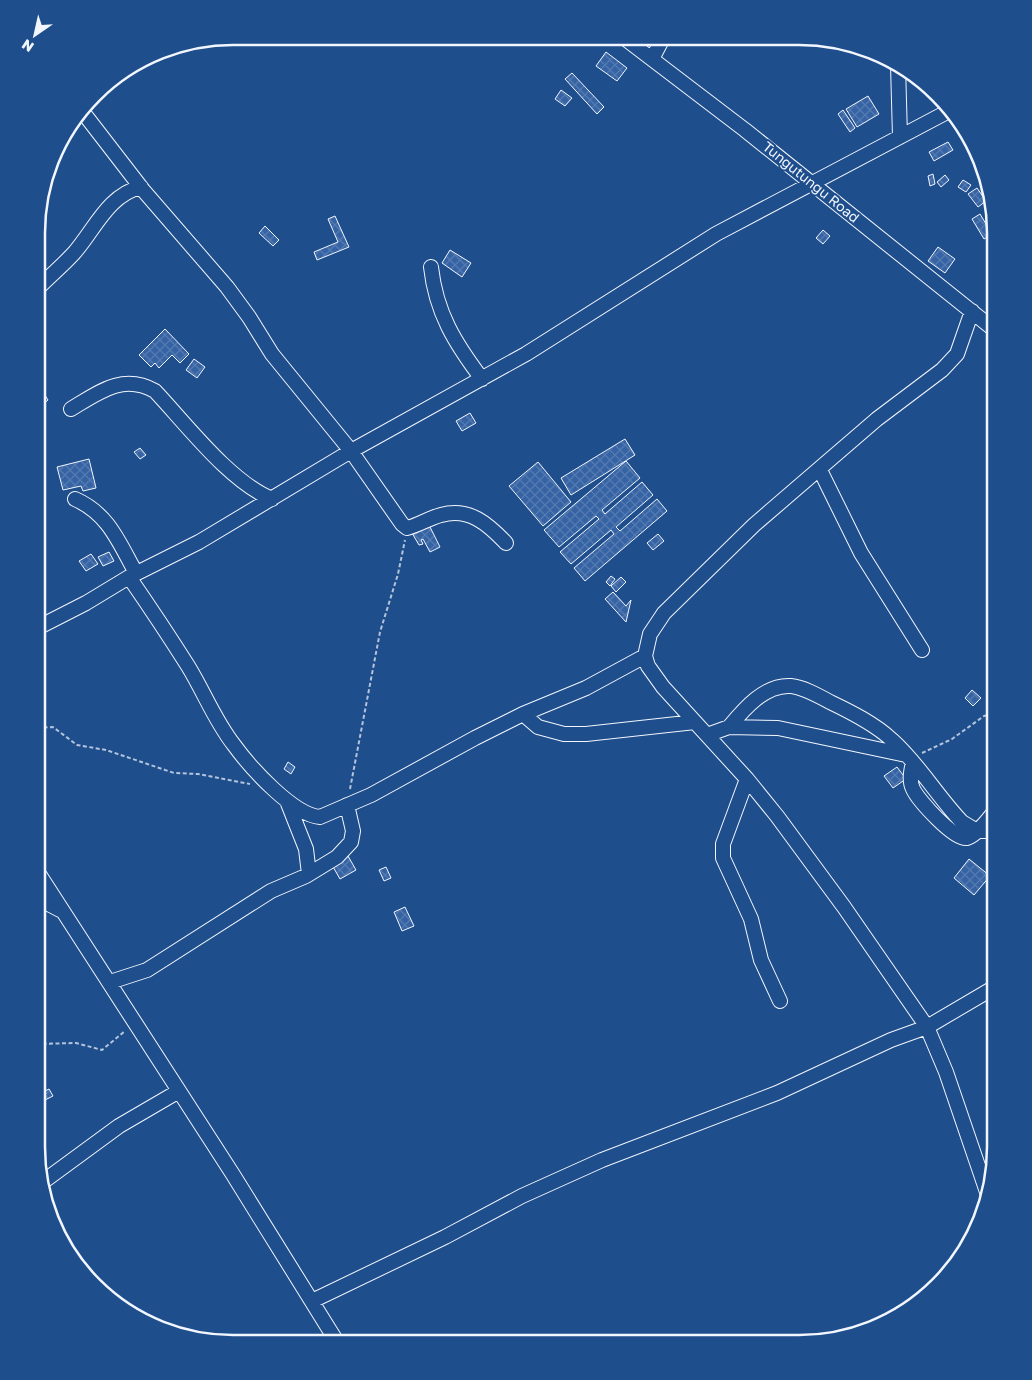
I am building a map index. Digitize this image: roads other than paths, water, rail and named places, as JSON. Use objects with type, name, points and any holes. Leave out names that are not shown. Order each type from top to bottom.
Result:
[{"type":"street","name":"Tungutungu Road","points":[[634,45],[987,324]]},
{"type":"street","points":[[652,59],[659,45]]},
{"type":"street","points":[[898,74],[900,137]]},
{"type":"street","points":[[45,624],[86,603],[132,575],[199,542],[351,451],[482,379],[585,318],[716,234],[944,114]]},
{"type":"street","points":[[86,116],[142,187],[227,287],[250,317],[272,354],[351,451],[393,514],[407,528],[442,515],[463,514],[473,516],[490,526],[506,543]]},
{"type":"street","points":[[45,281],[74,252],[109,206],[122,194],[142,187]]},
{"type":"street","points":[[431,267],[433,287],[446,325],[457,345],[482,379]]},
{"type":"street","points":[[972,311],[959,349],[942,370],[877,419],[754,525],[664,613],[650,634],[645,656],[648,666],[663,687],[747,779],[808,858],[927,1027],[946,1072],[983,1181]]},
{"type":"street","points":[[72,409],[117,384],[132,382],[146,386],[155,391],[234,474],[255,492],[272,499]]},
{"type":"street","points":[[820,470],[861,553],[922,650]]},
{"type":"street","points":[[75,499],[97,510],[107,522],[132,575],[234,746],[286,800],[312,816],[320,817],[347,805],[523,714],[586,688],[645,656]]},
{"type":"street","points":[[729,727],[742,711],[758,697],[775,689],[792,686],[819,696],[864,720],[893,740],[910,759],[912,788],[951,832],[960,838],[967,838],[979,830],[987,821]]},
{"type":"street","points":[[523,714],[538,727],[564,734],[586,734],[695,722]]},
{"type":"street","points":[[707,735],[729,727],[778,728],[910,759]]},
{"type":"street","points":[[747,779],[723,844],[723,858],[751,919],[762,960],[780,1001]]},
{"type":"street","points":[[286,800],[306,849],[309,874]]},
{"type":"street","points":[[110,982],[147,970],[271,891],[309,874],[337,857],[351,842],[353,831],[347,805]]},
{"type":"street","points":[[979,830],[987,831]]},
{"type":"street","points":[[45,884],[110,982],[333,1335]]},
{"type":"street","points":[[45,902],[61,911]]},
{"type":"street","points":[[312,1301],[445,1237],[522,1196],[593,1164],[777,1093],[874,1047],[927,1027],[987,992]]},
{"type":"street","points":[[48,1177],[119,1126],[179,1091]]}]
